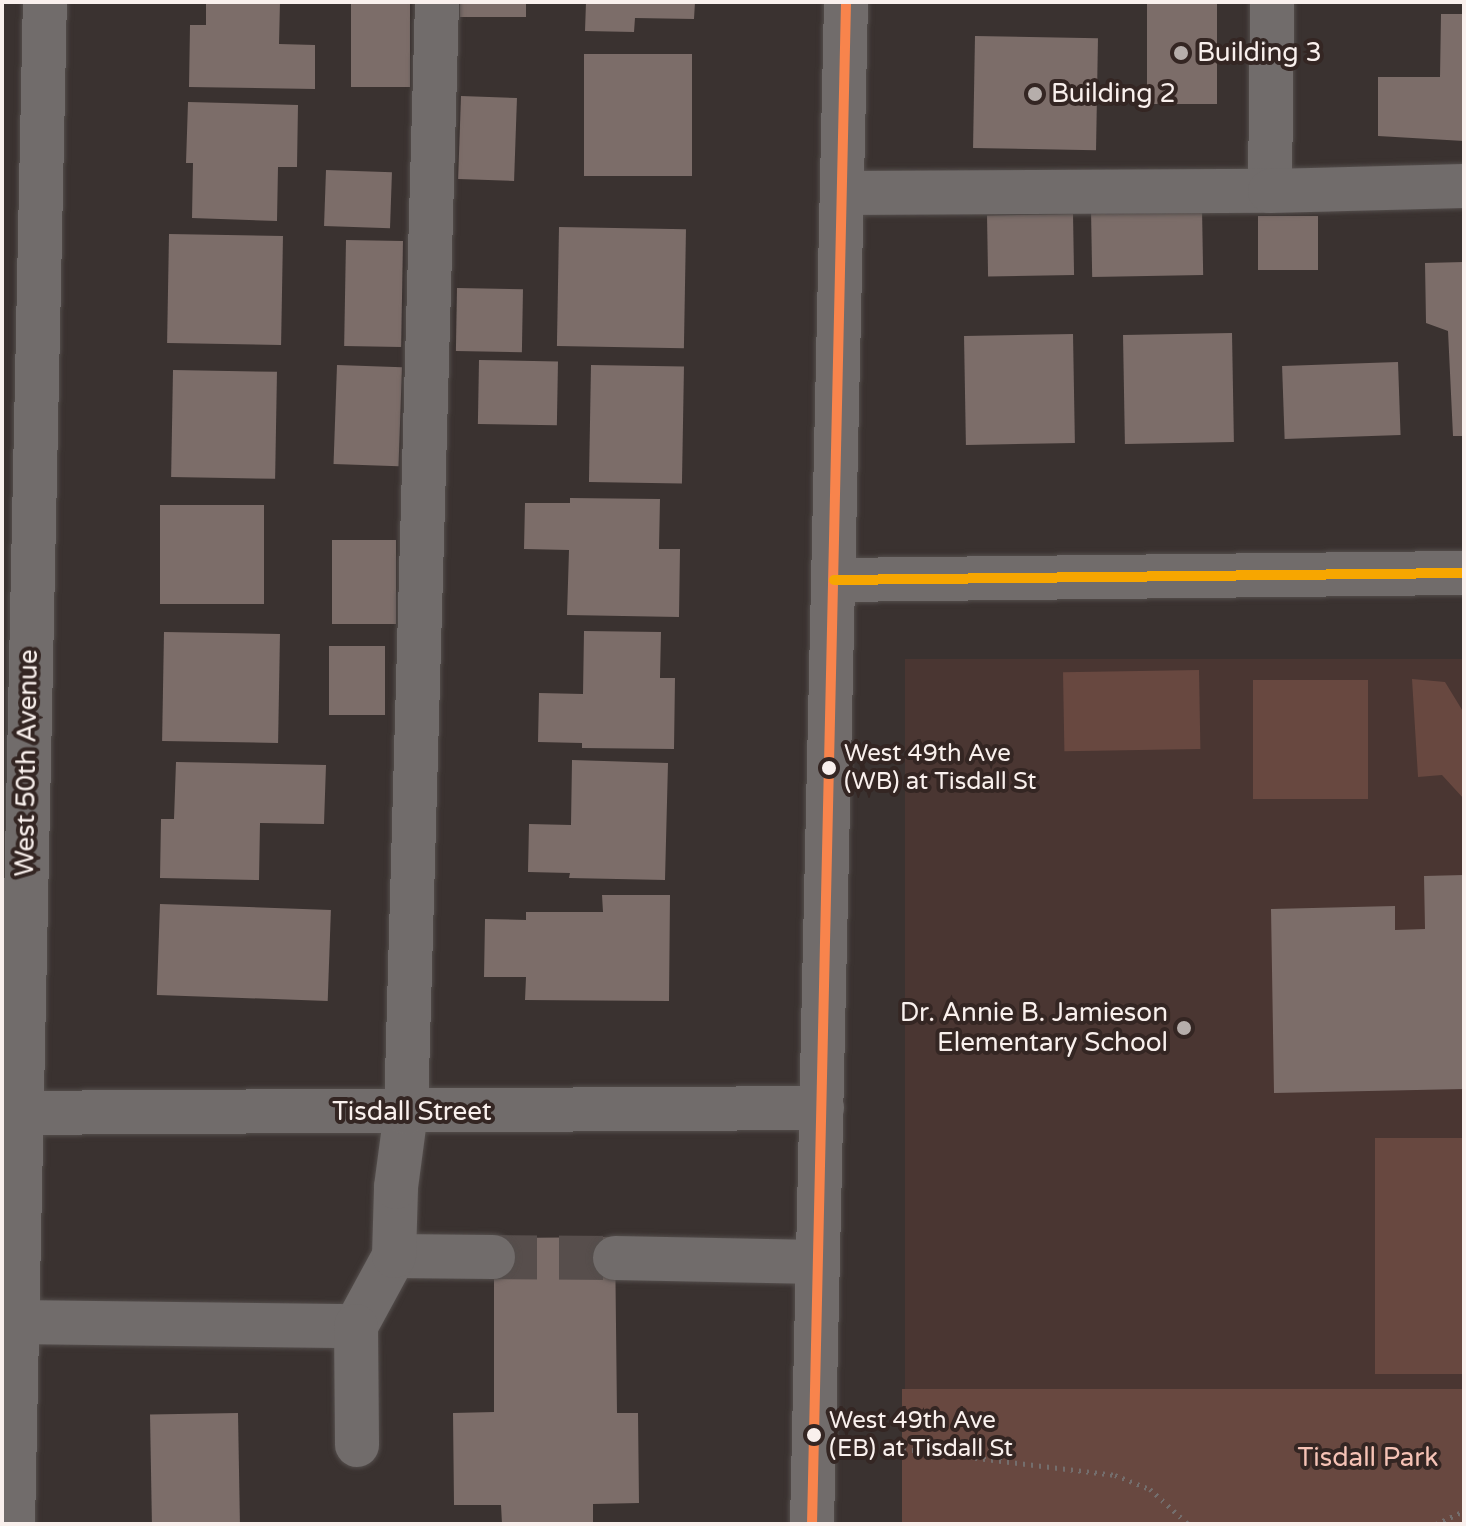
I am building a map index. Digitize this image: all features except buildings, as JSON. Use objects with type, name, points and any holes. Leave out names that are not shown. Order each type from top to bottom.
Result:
[{"type":"street","name":"West 50th Avenue","points":[[13,1524],[17,1322],[11,1113],[19,334],[45,2]]},
{"type":"street","points":[[357,1445],[356,1326],[394,1256],[396,1187],[406,1112],[437,2]]},
{"type":"street","points":[[812,1524],[846,2]]},
{"type":"street","points":[[1270,191],[1272,2]]},
{"type":"street","points":[[842,193],[1270,191],[1464,186]]},
{"type":"street","points":[[834,580],[1464,573]]},
{"type":"street","name":"Tisdall Street","points":[[11,1113],[822,1108]]},
{"type":"street","points":[[394,1256],[493,1257]]},
{"type":"street","points":[[615,1258],[818,1262]]},
{"type":"street","points":[[17,1322],[356,1326]]},
{"type":"path","points":[[904,1449],[1115,1475],[1150,1489],[1188,1524]]},
{"type":"path","points":[[1436,1524],[1464,1511]]},
{"type":"shaded area","name":"Dr. Annie B. Jamieson Elementary School","points":[[905,659],[1464,659],[1464,1389],[905,1389]]},
{"type":"green space","points":[[1199,670],[1200,749],[1064,751],[1063,672]]},
{"type":"green space","points":[[1412,679],[1445,682],[1464,713],[1464,799],[1442,775],[1418,777]]},
{"type":"green space","points":[[1253,680],[1368,680],[1368,799],[1253,799]]},
{"type":"green space","points":[[1375,1138],[1464,1138],[1464,1374],[1375,1374]]},
{"type":"green space","name":"Tisdall Park","points":[[902,1389],[1464,1389],[1464,1524],[902,1524]]},
{"type":"tunnel","points":[[493,1257],[615,1258]]},
{"type":"transit line","points":[[812,1524],[846,2]]},
{"type":"transit line","points":[[834,580],[1464,573]]},
{"type":"place","name":"Building 3","points":[[1181,53]]},
{"type":"place","name":"Building 2","points":[[1035,94]]},
{"type":"place","name":"West 49th Ave (WB) at Tisdall St","points":[[829,768]]},
{"type":"place","name":"Dr. Annie B. Jamieson Elementary School","points":[[1184,1028]]},
{"type":"place","name":"West 49th Ave (EB) at Tisdall St","points":[[814,1435]]}]
